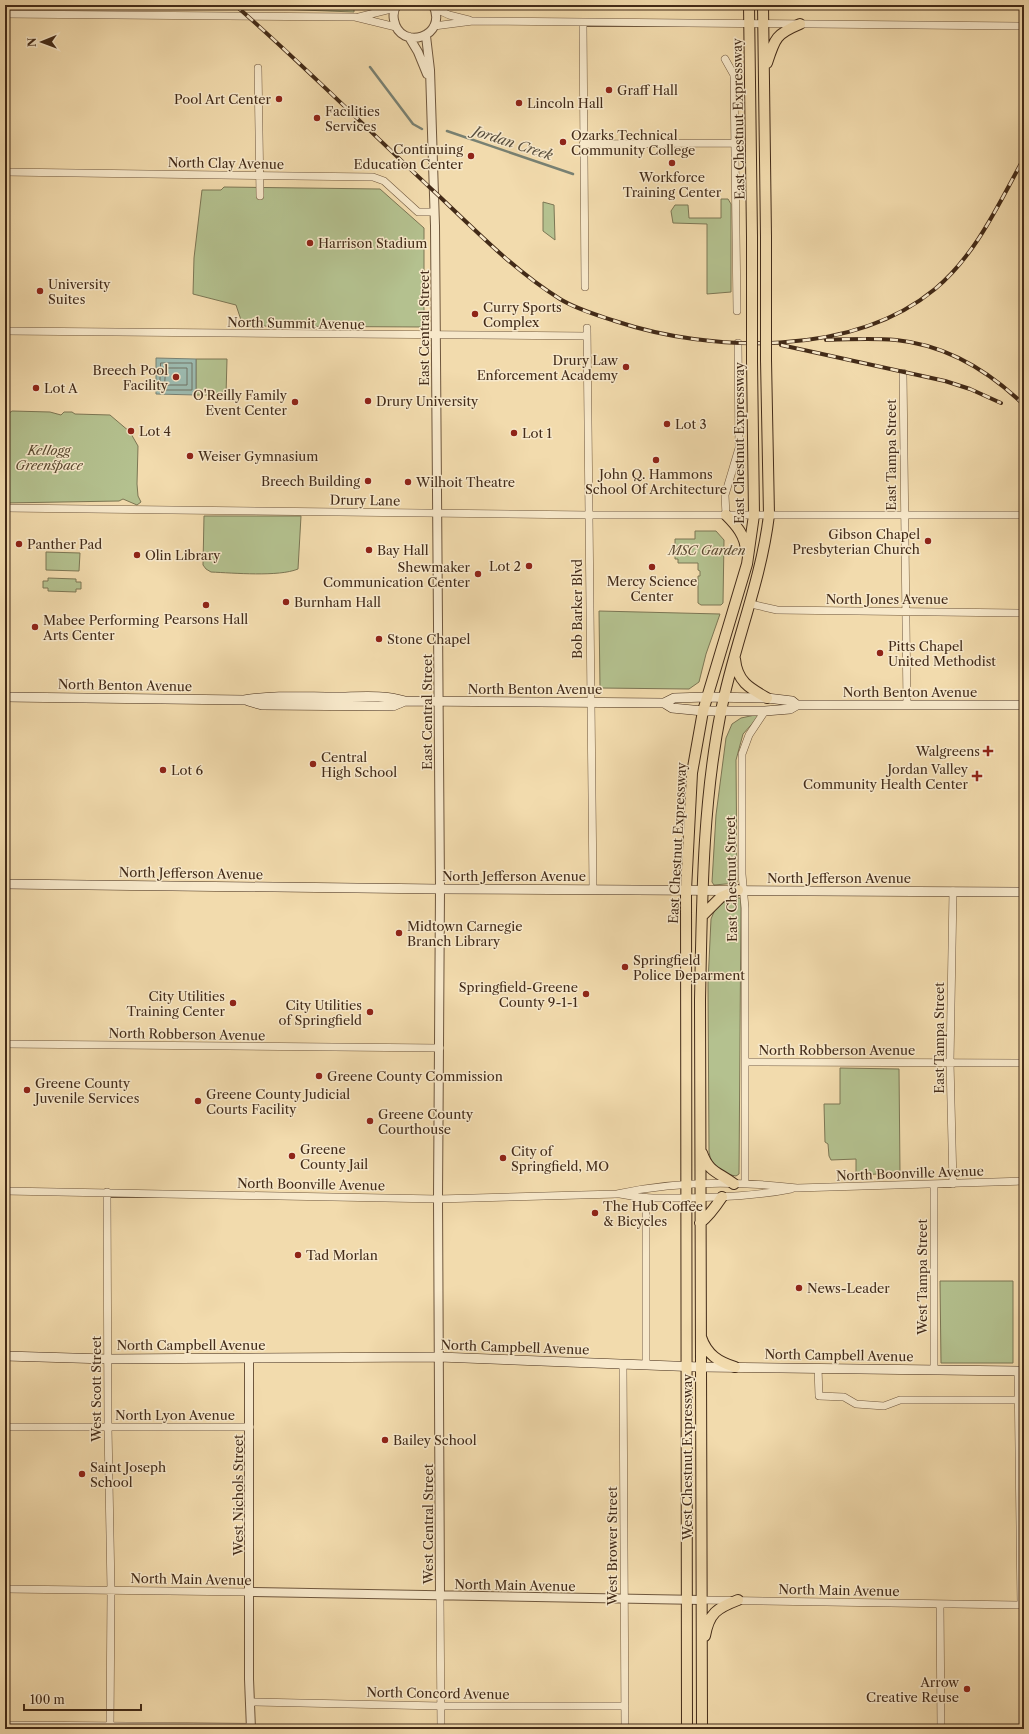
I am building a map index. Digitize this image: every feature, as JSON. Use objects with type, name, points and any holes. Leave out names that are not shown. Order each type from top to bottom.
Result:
[{"type":"main road","name":"East Chestnut Expressway","points":[[686,1185],[686,890],[692,773],[703,711],[747,564],[754,515],[749,5]]},
{"type":"main road","name":"East Chestnut Expressway","points":[[700,1185],[700,1000],[706,822],[724,697],[734,655],[751,604],[767,536],[769,515],[763,5]]},
{"type":"main road","points":[[764,70],[774,41],[784,31],[800,24]]},
{"type":"main road","points":[[726,515],[738,527],[746,545],[747,564]]},
{"type":"main road","points":[[734,655],[736,668],[743,683],[750,689],[767,698]]},
{"type":"main road","name":"North Benton Avenue","points":[[5,697],[244,700],[263,697],[394,697],[405,701],[439,702],[664,703],[674,698],[724,697],[767,698],[792,701],[797,705]]},
{"type":"main road","name":"North Benton Avenue","points":[[664,703],[672,708],[721,712],[790,709],[797,705],[1024,705]]},
{"type":"main road","name":"North Jefferson Avenue","points":[[5,884],[440,889],[1024,892]]},
{"type":"main road","points":[[702,916],[721,897],[741,890]]},
{"type":"main road","points":[[700,1147],[706,1163],[713,1172],[726,1178],[734,1184]]},
{"type":"main road","name":"West Chestnut Expressway","points":[[686,1185],[687,1729]]},
{"type":"main road","name":"West Chestnut Expressway","points":[[700,1185],[702,1729]]},
{"type":"main road","points":[[700,1223],[707,1218],[711,1209],[722,1197]]},
{"type":"main road","points":[[700,1333],[710,1354],[719,1361],[735,1367]]},
{"type":"main road","name":"North Campbell Avenue","points":[[5,1356],[107,1358],[439,1357],[700,1367],[1021,1371]]},
{"type":"main road","points":[[701,1656],[707,1626],[711,1616],[719,1608],[738,1600]]},
{"type":"street","points":[[355,18],[396,6]]},
{"type":"street","points":[[396,6],[393,18],[396,27],[399,31],[409,37],[419,38],[426,36],[434,26],[436,19],[434,7]]},
{"type":"street","points":[[434,7],[449,15],[474,21]]},
{"type":"street","points":[[5,14],[355,18],[396,27]]},
{"type":"street","points":[[434,26],[474,21],[1024,26]]},
{"type":"street","points":[[583,23],[585,287]]},
{"type":"street","name":"East Central Street","points":[[426,36],[430,80],[436,336],[440,889],[438,1199]]},
{"type":"street","name":"East Central Street","points":[[409,37],[418,52],[430,80]]},
{"type":"street","points":[[725,59],[734,75],[737,311]]},
{"type":"street","points":[[258,68],[260,196]]},
{"type":"street","points":[[583,144],[735,143]]},
{"type":"street","name":"North Clay Avenue","points":[[5,172],[373,177],[384,181],[418,212],[434,212]]},
{"type":"street","name":"North Summit Avenue","points":[[5,331],[436,336],[587,332]]},
{"type":"street","name":"Bob Barker Blvd","points":[[587,332],[593,889]]},
{"type":"street","points":[[726,515],[725,495],[739,448],[738,343]]},
{"type":"street","name":"East Tampa Street","points":[[903,373],[906,705]]},
{"type":"street","name":"Drury Lane","points":[[5,508],[726,515],[1024,515]]},
{"type":"street","name":"North Jones Avenue","points":[[751,604],[777,610],[904,610],[1024,613]]},
{"type":"street","name":"East Chestnut Street","points":[[746,1184],[741,890],[742,761],[746,742],[765,711]]},
{"type":"street","name":"East Tampa Street","points":[[952,891],[950,1062],[953,1184]]},
{"type":"street","name":"North Robberson Avenue","points":[[5,1044],[440,1048]]},
{"type":"street","name":"North Robberson Avenue","points":[[745,1062],[1024,1063]]},
{"type":"street","name":"North Boonville Avenue","points":[[617,1194],[645,1187],[686,1185],[761,1184],[797,1188],[934,1185],[1024,1181]]},
{"type":"street","name":"West Tampa Street","points":[[934,1185],[934,1370]]},
{"type":"street","name":"North Boonville Avenue","points":[[5,1191],[438,1199],[617,1194],[646,1198],[700,1198],[762,1195],[797,1188]]},
{"type":"street","name":"West Scott Street","points":[[107,1192],[107,1358],[111,1590],[110,1727]]},
{"type":"street","points":[[646,1198],[646,1364]]},
{"type":"street","name":"West Central Street","points":[[438,1199],[441,1729]]},
{"type":"street","name":"West Nichols Street","points":[[249,1358],[251,1728]]},
{"type":"street","name":"West Brower Street","points":[[623,1364],[625,1729]]},
{"type":"street","points":[[818,1368],[819,1396],[844,1397],[856,1404],[884,1406],[900,1400],[1019,1400]]},
{"type":"street","points":[[1021,1371],[1019,1400],[1023,1605]]},
{"type":"street","name":"North Lyon Avenue","points":[[5,1427],[250,1427]]},
{"type":"street","name":"North Main Avenue","points":[[5,1589],[1023,1605]]},
{"type":"street","points":[[940,1604],[941,1729]]},
{"type":"street","name":"North Concord Avenue","points":[[250,1702],[441,1706],[625,1706]]},
{"type":"street","points":[[5,1725],[251,1728]]},
{"type":"green space","points":[[247,5],[354,5],[354,12],[250,8]]},
{"type":"green space","name":"Harrison Stadium","points":[[224,187],[380,189],[424,228],[424,327],[243,326],[236,305],[193,294],[194,258],[202,190],[221,190]]},
{"type":"green space","points":[[721,199],[728,199],[731,204],[731,292],[707,294],[707,224],[673,223],[671,211],[675,205],[688,205],[689,218],[721,218]]},
{"type":"green space","points":[[543,202],[554,205],[555,240],[543,231]]},
{"type":"green space","points":[[196,359],[227,359],[226,395],[196,395]]},
{"type":"green space","name":"Kellogg Greenspace","points":[[12,411],[50,412],[61,415],[64,412],[72,412],[75,414],[110,415],[130,432],[138,446],[137,484],[138,496],[141,502],[137,505],[123,499],[119,501],[5,503],[5,416]]},
{"type":"green space","points":[[204,516],[301,516],[298,569],[268,574],[211,572],[203,565]]},
{"type":"green space","name":"MSC Garden","points":[[695,531],[716,531],[724,540],[723,603],[721,605],[701,605],[698,603],[698,576],[700,576],[700,571],[698,570],[698,563],[678,563],[678,559],[675,559],[675,539],[695,539]]},
{"type":"green space","points":[[46,552],[80,553],[79,571],[46,570]]},
{"type":"green space","points":[[48,578],[76,579],[76,582],[81,582],[81,589],[76,589],[76,592],[48,591],[48,588],[43,588],[43,581],[48,581]]},
{"type":"green space","points":[[599,611],[720,614],[706,654],[699,682],[689,689],[600,688]]},
{"type":"green space","points":[[755,715],[759,716],[743,734],[736,760],[737,883],[714,885],[712,882],[716,815],[726,738],[732,724],[741,718]]},
{"type":"green space","points":[[731,898],[740,898],[741,900],[739,1174],[736,1176],[726,1174],[718,1169],[712,1162],[709,1152],[708,983],[711,919],[716,907]]},
{"type":"green space","points":[[840,1068],[899,1069],[900,1173],[856,1175],[856,1159],[831,1160],[829,1156],[828,1144],[825,1142],[824,1104],[840,1104]]},
{"type":"green space","points":[[940,1281],[1013,1281],[1013,1363],[941,1363]]},
{"type":"water","name":"Breech Pool Facility","points":[[156,358],[196,359],[196,395],[156,394]]},
{"type":"waterway","name":"Jordan Creek","points":[[345,5],[347,9]]},
{"type":"waterway","name":"Jordan Creek","points":[[370,67],[413,124],[422,129]]},
{"type":"waterway","name":"Jordan Creek","points":[[447,131],[573,174]]},
{"type":"railway","points":[[235,5],[482,237],[527,276],[543,288],[573,306],[587,312],[653,332],[694,339],[737,343],[780,342],[823,337],[864,327],[902,311],[935,289],[963,261],[986,228],[1024,158]]},
{"type":"railway","points":[[826,340],[887,339],[932,347],[966,362],[981,371],[996,381],[1024,405]]},
{"type":"railway","points":[[781,345],[945,381],[970,389],[1001,403]]},
{"type":"place","name":"Graff Hall","points":[[609,90]]},
{"type":"place","name":"Pool Art Center","points":[[279,99]]},
{"type":"place","name":"Lincoln Hall","points":[[519,103]]},
{"type":"place","name":"Facilities Services","points":[[317,118]]},
{"type":"place","name":"Ozarks Technical Community College","points":[[563,142]]},
{"type":"place","name":"Continuing Education Center","points":[[471,156]]},
{"type":"place","name":"Workforce Training Center","points":[[672,163]]},
{"type":"place","name":"Harrison Stadium","points":[[310,243]]},
{"type":"place","name":"University Suites","points":[[40,291]]},
{"type":"place","name":"Curry Sports Complex","points":[[475,314]]},
{"type":"place","name":"Drury Law Enforcement Academy","points":[[626,367]]},
{"type":"place","name":"Breech Pool Facility","points":[[176,377]]},
{"type":"place","name":"Lot A","points":[[36,388]]},
{"type":"place","name":"Drury University","points":[[368,401]]},
{"type":"place","name":"O'Reilly Family Event Center","points":[[295,402]]},
{"type":"place","name":"Lot 3","points":[[667,424]]},
{"type":"place","name":"Lot 4","points":[[131,431]]},
{"type":"place","name":"Lot 1","points":[[514,433]]},
{"type":"place","name":"Weiser Gymnasium","points":[[190,456]]},
{"type":"place","name":"John Q. Hammons School Of Architecture","points":[[656,460]]},
{"type":"place","name":"Breech Building","points":[[368,481]]},
{"type":"place","name":"Wilhoit Theatre","points":[[408,482]]},
{"type":"place","name":"Gibson Chapel Presbyterian Church","points":[[928,541]]},
{"type":"place","name":"Panther Pad","points":[[19,544]]},
{"type":"place","name":"Bay Hall","points":[[369,550]]},
{"type":"place","name":"Olin Library","points":[[137,555]]},
{"type":"place","name":"Lot 2","points":[[529,566]]},
{"type":"place","name":"Mercy Science Center","points":[[652,567]]},
{"type":"place","name":"Shewmaker Communication Center","points":[[478,574]]},
{"type":"place","name":"Burnham Hall","points":[[286,602]]},
{"type":"place","name":"Pearsons Hall","points":[[206,605]]},
{"type":"place","name":"Mabee Performing Arts Center","points":[[35,627]]},
{"type":"place","name":"Stone Chapel","points":[[379,639]]},
{"type":"place","name":"Pitts Chapel United Methodist","points":[[880,653]]},
{"type":"place","name":"Walgreens","points":[[988,751]]},
{"type":"place","name":"Central High School","points":[[313,764]]},
{"type":"place","name":"Lot 6","points":[[163,770]]},
{"type":"place","name":"Jordan Valley Community Health Center","points":[[977,776]]},
{"type":"place","name":"Midtown Carnegie Branch Library","points":[[399,933]]},
{"type":"place","name":"Springfield Police Deparment","points":[[625,967]]},
{"type":"place","name":"Springfield-Greene County 9-1-1","points":[[586,994]]},
{"type":"place","name":"City Utilities Training Center","points":[[233,1003]]},
{"type":"place","name":"City Utilities of Springfield","points":[[370,1012]]},
{"type":"place","name":"Greene County Commission","points":[[319,1076]]},
{"type":"place","name":"Greene County Juvenile Services","points":[[27,1090]]},
{"type":"place","name":"Greene County Judicial Courts Facility","points":[[198,1101]]},
{"type":"place","name":"Greene County Courthouse","points":[[370,1121]]},
{"type":"place","name":"Greene County Jail","points":[[292,1156]]},
{"type":"place","name":"City of Springfield, MO","points":[[503,1158]]},
{"type":"place","name":"The Hub Coffee & Bicycles","points":[[595,1213]]},
{"type":"place","name":"Tad Morlan","points":[[298,1255]]},
{"type":"place","name":"News-Leader","points":[[799,1288]]},
{"type":"place","name":"Bailey School","points":[[385,1440]]},
{"type":"place","name":"Saint Joseph School","points":[[82,1474]]},
{"type":"place","name":"Arrow Creative Reuse","points":[[967,1689]]}]
